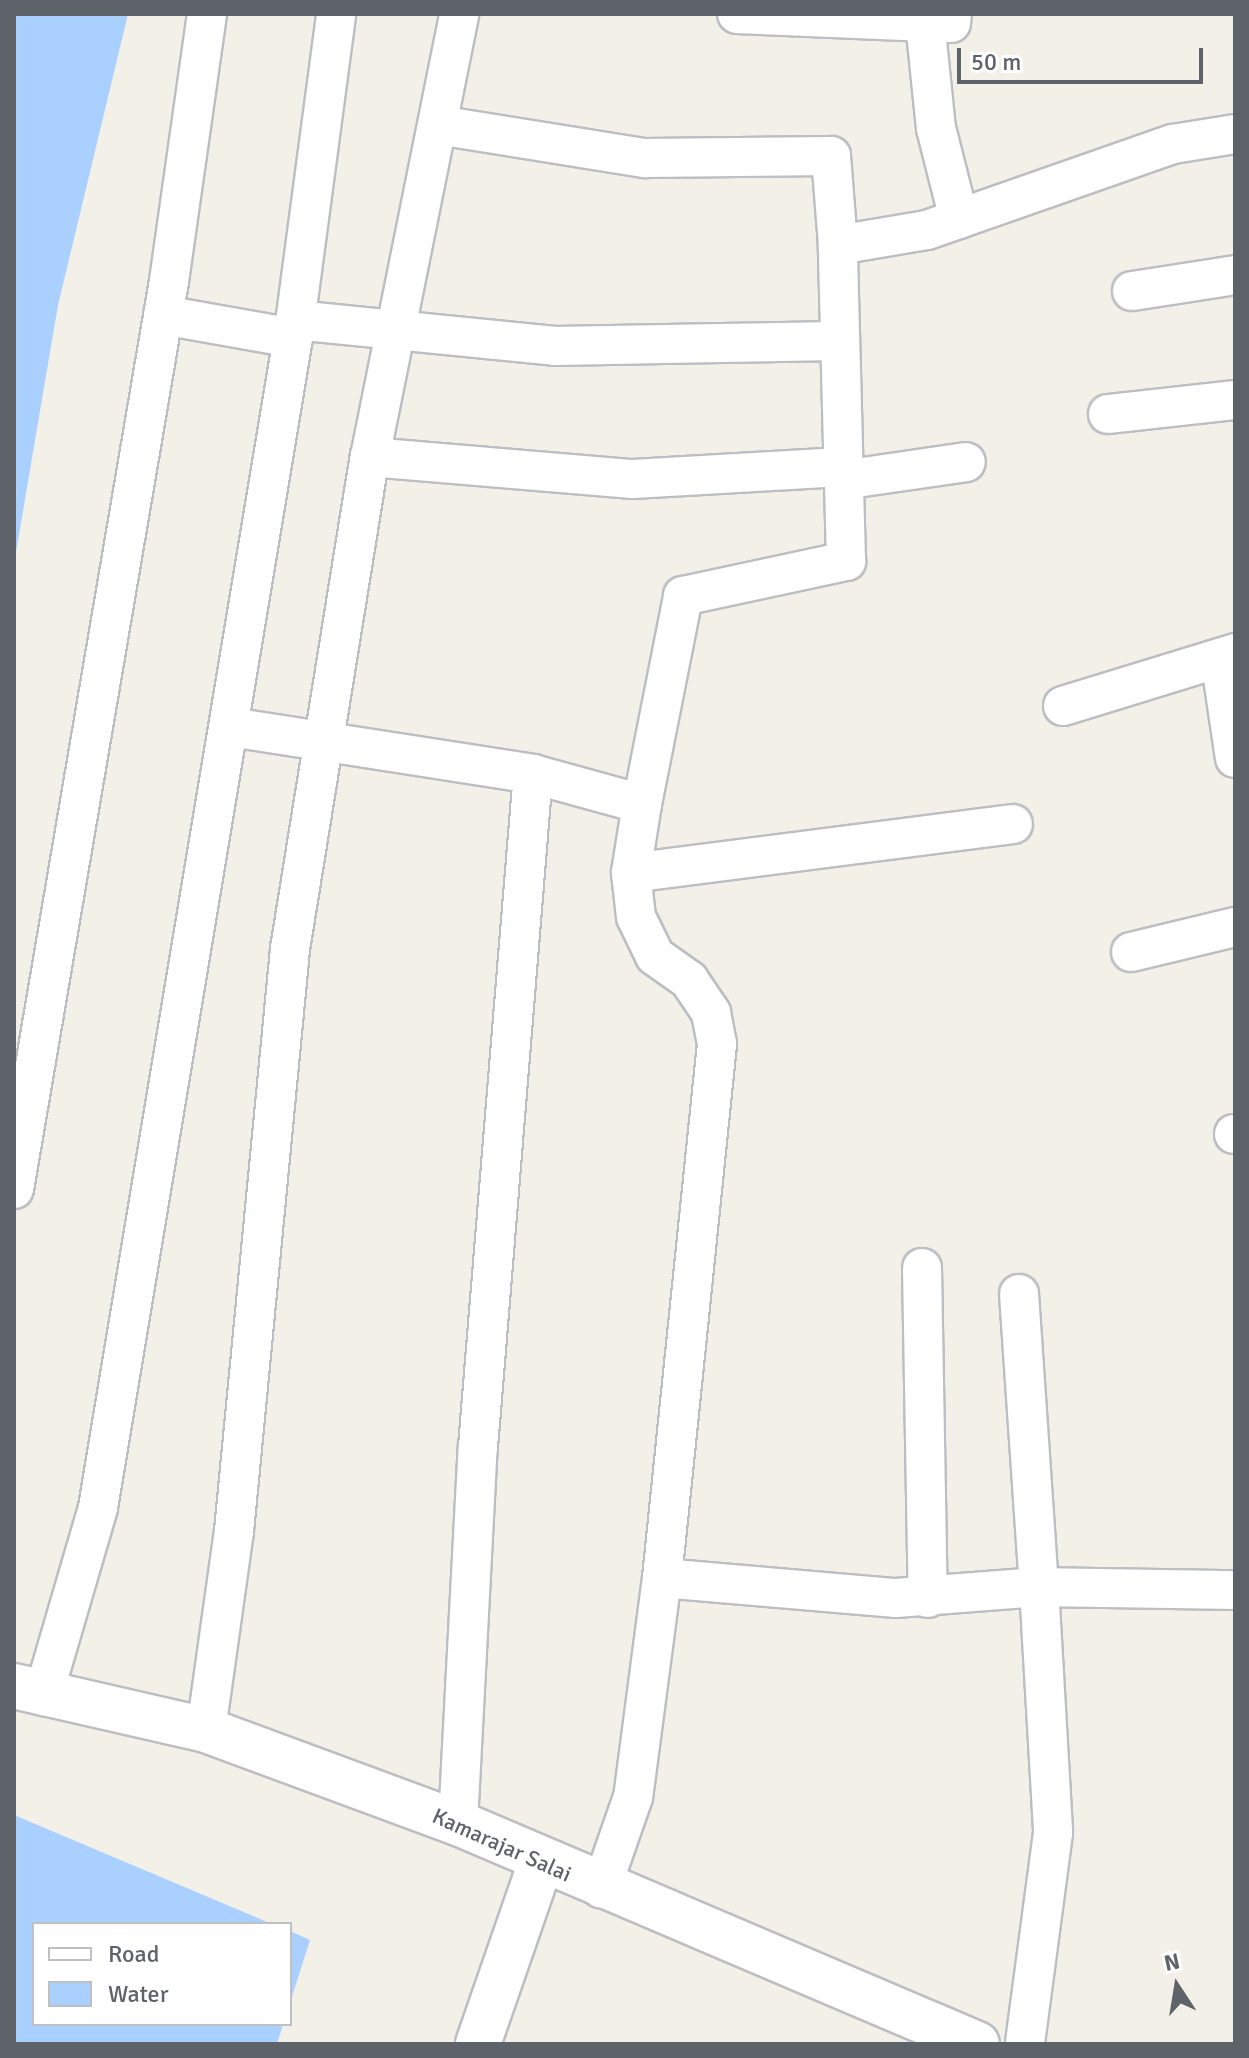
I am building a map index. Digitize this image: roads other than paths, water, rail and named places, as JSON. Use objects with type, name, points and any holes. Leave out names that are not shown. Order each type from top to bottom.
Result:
[{"type":"main road","name":"Kamarajar Salai","points":[[28,1691],[206,1730],[458,1823],[912,2032],[977,2044]]},
{"type":"main road","points":[[478,2044],[541,1862]]},
{"type":"street","points":[[14,1189],[163,315],[207,14]]},
{"type":"street","points":[[28,1691],[98,1508],[294,329],[336,14]]},
{"type":"street","points":[[206,1730],[234,1531],[290,949],[327,743],[370,457],[459,14]]},
{"type":"street","points":[[737,14],[938,18],[936,128],[959,219]]},
{"type":"street","points":[[438,125],[645,158],[831,156],[838,245],[838,341],[846,561],[689,593],[677,604],[631,873],[636,917],[655,956],[689,980],[711,1013],[717,1044],[662,1578],[633,1797],[601,1889]]},
{"type":"street","points":[[838,245],[959,219],[1173,144],[1235,134]]},
{"type":"street","points":[[1132,291],[1235,275]]},
{"type":"street","points":[[163,315],[294,329],[397,332],[555,346],[838,341]]},
{"type":"street","points":[[1108,414],[1235,400]]},
{"type":"street","points":[[370,457],[633,479],[842,473],[966,462]]},
{"type":"street","points":[[1063,706],[1228,655],[1235,758]]},
{"type":"street","points":[[230,727],[533,774],[642,804]]},
{"type":"street","points":[[458,1823],[478,1447],[533,774]]},
{"type":"street","points":[[631,873],[1013,824]]},
{"type":"street","points":[[1131,952],[1235,927]]},
{"type":"street","points":[[922,1268],[928,1598]]},
{"type":"street","points":[[1019,1294],[1053,1833],[1025,2044]]},
{"type":"street","points":[[662,1578],[928,1598],[1039,1587],[1235,1590]]},
{"type":"water","points":[[14,14],[128,14],[58,305],[14,564]]},
{"type":"water","points":[[14,1815],[267,1922],[32,1922],[32,2026],[282,2026],[277,2044],[14,2044]]},
{"type":"water","points":[[292,1932],[310,1940],[292,1997]]}]
